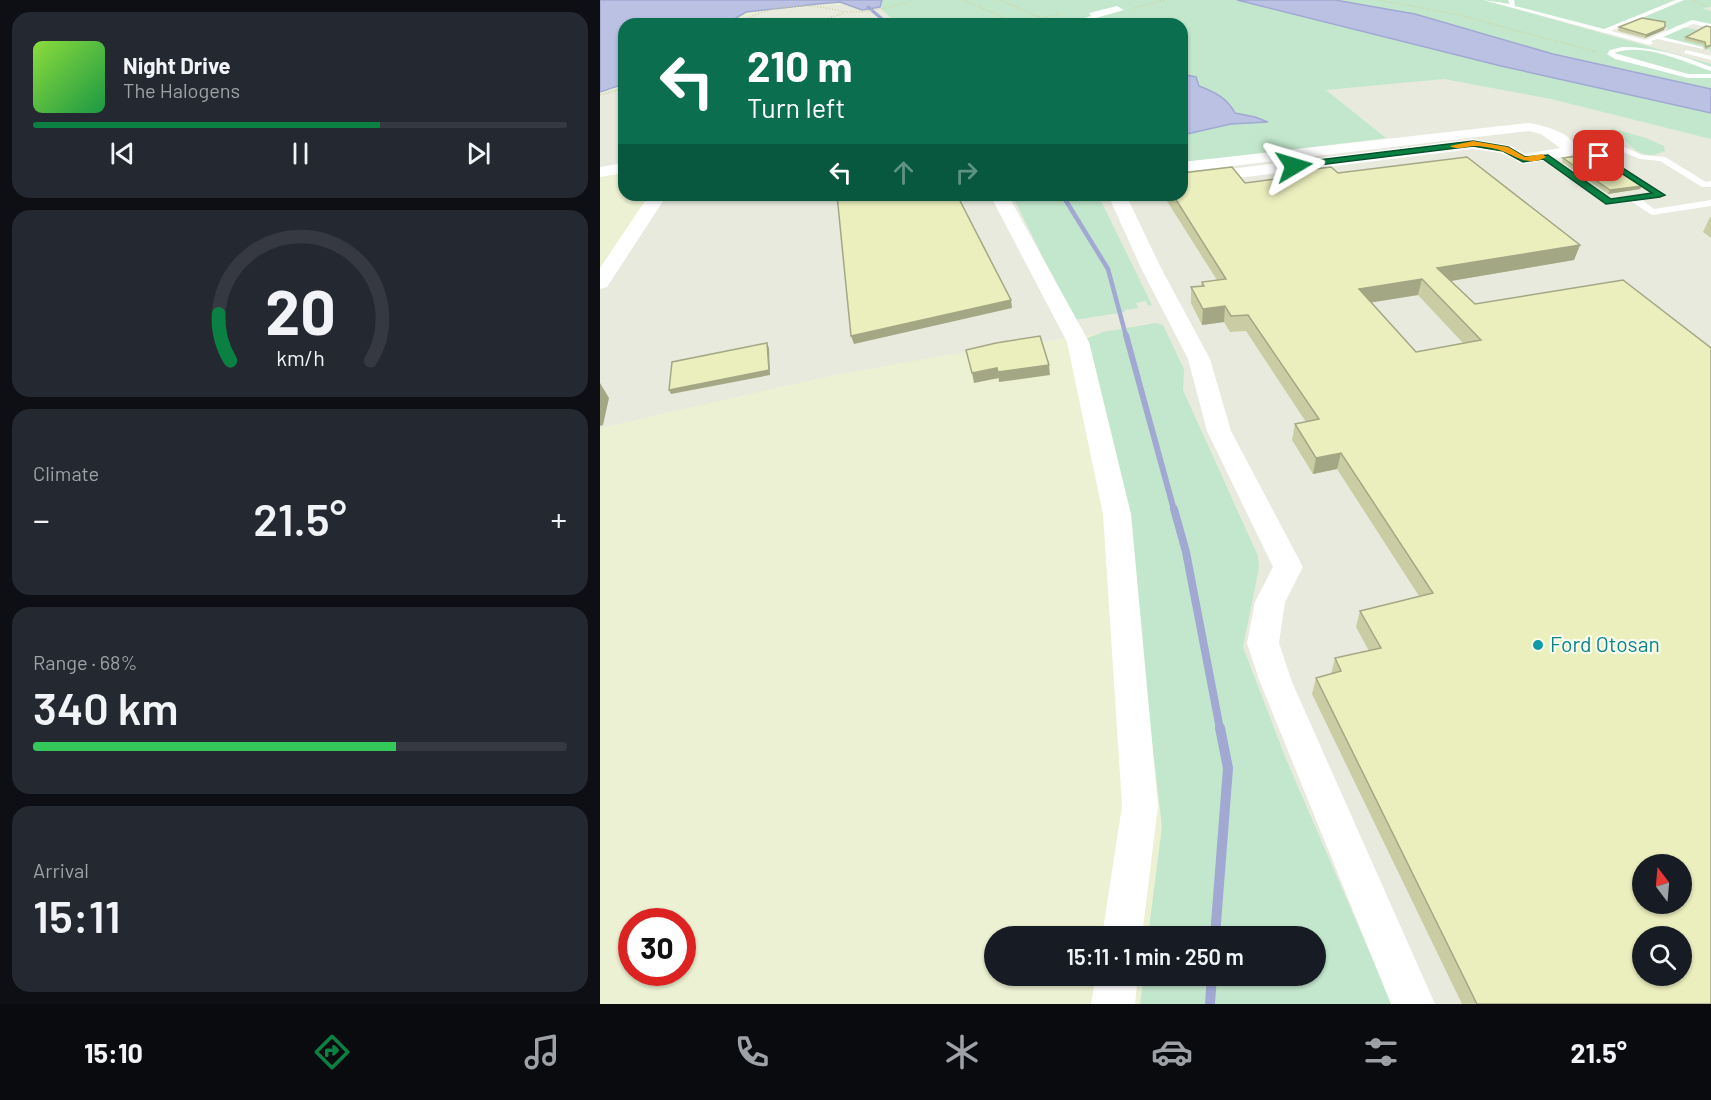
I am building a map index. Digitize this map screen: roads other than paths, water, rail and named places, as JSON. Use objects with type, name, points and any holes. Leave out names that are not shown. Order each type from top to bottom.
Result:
[{"type":"street","points":[[1188,166],[1529,127],[1546,131],[1568,146],[1568,150],[1564,153],[1523,159],[1505,149],[1473,144],[1188,179]]},
{"type":"street","points":[[600,172],[618,169]]},
{"type":"street","points":[[600,283],[654,201]]},
{"type":"street","points":[[1002,201],[1078,342],[1116,514],[1140,806],[1123,926]]},
{"type":"street","points":[[1118,201],[1199,359],[1219,431],[1288,567],[1270,602],[1263,643],[1276,682],[1413,1004]]},
{"type":"street","points":[[1113,1004],[1115,986]]},
{"type":"lane","points":[[1486,0],[1512,4],[1645,42],[1711,58]]},
{"type":"lane","points":[[1605,31],[1681,0]]},
{"type":"lane","points":[[1088,18],[1121,10]]},
{"type":"lane","points":[[1645,42],[1692,22],[1711,26]]},
{"type":"lane","points":[[1682,26],[1711,33]]},
{"type":"lane","points":[[1657,37],[1711,50]]},
{"type":"lane","points":[[1606,39],[1711,69]]},
{"type":"lane","points":[[1638,48],[1619,48],[1610,54],[1617,58],[1688,76],[1711,76]]},
{"type":"lane","points":[[1593,141],[1601,146],[1617,147],[1640,157],[1662,159],[1706,185],[1711,184]]},
{"type":"lane","points":[[1545,157],[1609,202],[1660,195],[1599,156]]},
{"type":"lane","points":[[1634,199],[1652,212],[1711,203]]},
{"type":"water","points":[[600,0],[882,0],[880,7],[862,10],[840,2],[746,12],[736,18],[618,18],[618,86],[600,92]]},
{"type":"water","points":[[1237,0],[1335,0],[1415,14],[1553,54],[1711,89],[1711,113],[1501,66]]},
{"type":"water","points":[[1188,75],[1196,77],[1199,86],[1220,96],[1235,113],[1268,122],[1231,124],[1188,134]]},
{"type":"waterway","points":[[868,7],[881,18]]},
{"type":"waterway","points":[[1066,201],[1108,269],[1126,336]]},
{"type":"waterway","points":[[1126,335],[1174,510]]},
{"type":"waterway","points":[[1174,509],[1186,552],[1220,729]]},
{"type":"waterway","points":[[1216,926],[1228,768],[1220,728]]},
{"type":"waterway","points":[[1210,1004],[1211,986]]},
{"type":"place","name":"Ford Otosan","points":[[1538,645]]}]
